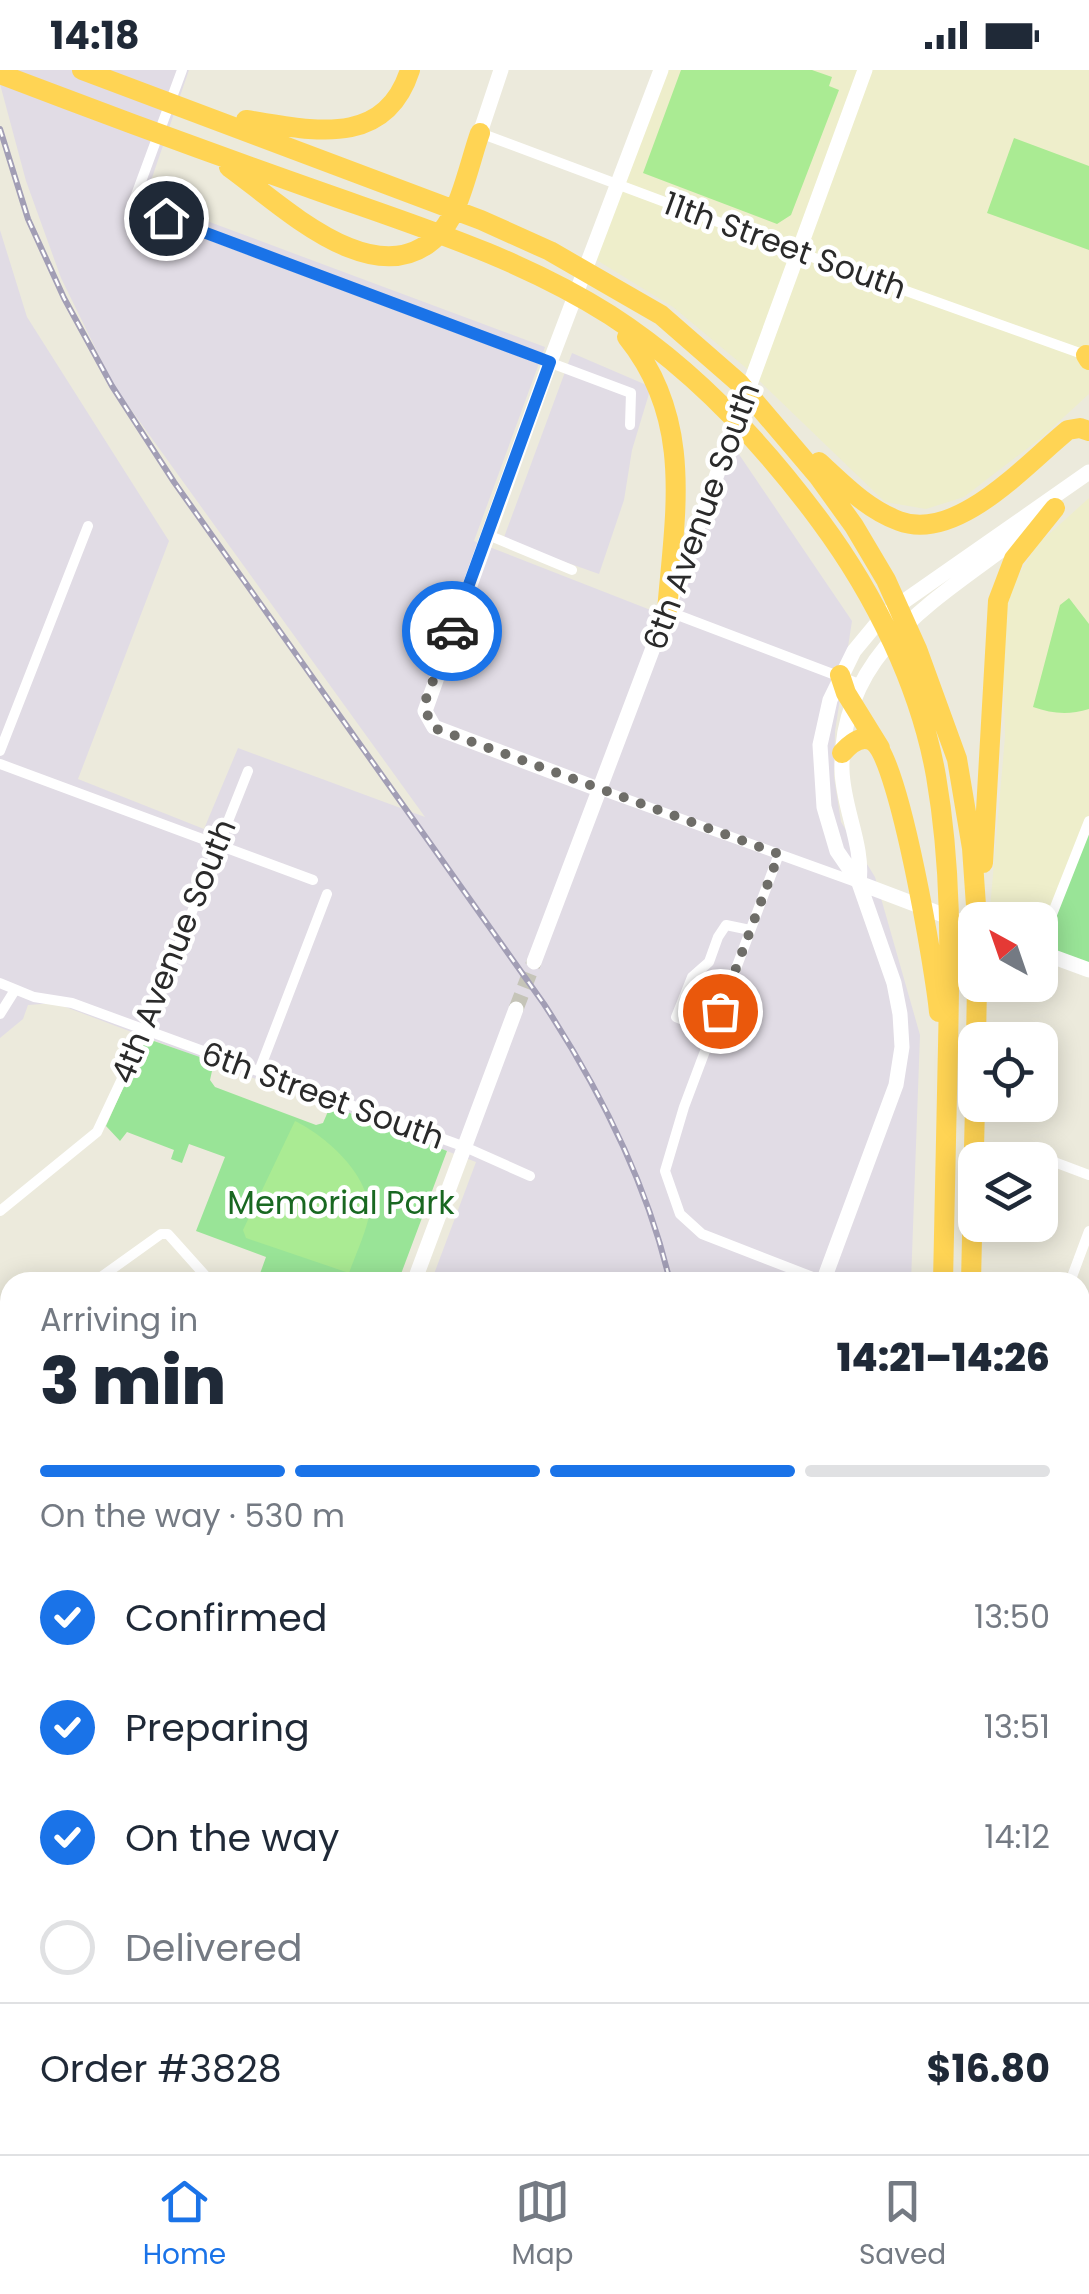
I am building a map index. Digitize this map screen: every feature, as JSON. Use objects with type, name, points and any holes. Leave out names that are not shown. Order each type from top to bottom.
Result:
[{"type":"highway","points":[[82,70],[481,220],[550,251],[621,290],[661,315],[862,501],[903,523],[928,526],[949,521],[973,508],[1078,431],[1089,413]]},
{"type":"highway","points":[[203,115],[300,130],[344,130],[388,107],[410,70]]},
{"type":"highway","points":[[0,74],[469,244],[544,278],[610,316],[683,369],[762,448],[834,539],[870,596],[901,664],[935,770],[952,906],[942,1272]]},
{"type":"highway","points":[[198,148],[352,251],[376,257],[401,256],[422,248],[443,230],[480,133]]},
{"type":"highway","points":[[610,316],[644,358],[660,386],[670,416],[676,464],[667,611]]},
{"type":"highway","points":[[772,420],[854,526],[886,580],[917,648],[957,759],[978,892]]},
{"type":"highway","points":[[978,902],[998,600],[1014,558],[1054,508]]},
{"type":"highway","points":[[851,687],[880,749],[900,806],[937,992],[947,1116]]},
{"type":"highway","points":[[842,754],[854,741],[863,738],[872,740],[880,749]]},
{"type":"highway","points":[[971,1272],[975,1122]]},
{"type":"main road","points":[[480,133],[500,70]]},
{"type":"main road","points":[[598,789],[434,728],[427,718],[426,699],[661,70]]},
{"type":"main road","name":"6th Avenue South","points":[[534,962],[865,70]]},
{"type":"main road","points":[[827,1272],[893,1092],[902,1055],[902,1022],[896,991],[860,883],[837,851],[821,792],[822,730],[882,647],[904,625],[1054,508],[1089,473]]},
{"type":"main road","points":[[860,883],[862,862],[845,800],[842,754],[862,639],[894,606],[1089,473]]},
{"type":"main road","points":[[860,883],[958,916]]},
{"type":"main road","points":[[1058,956],[1089,970]]},
{"type":"main road","points":[[418,1272],[516,1009]]},
{"type":"street","points":[[182,70],[132,206],[631,393],[630,425]]},
{"type":"street","name":"11th Street South","points":[[480,133],[1088,357]]},
{"type":"street","points":[[0,751],[88,526]]},
{"type":"street","points":[[488,536],[572,570]]},
{"type":"street","points":[[667,611],[851,687]]},
{"type":"street","points":[[0,764],[313,880]]},
{"type":"street","name":"4th Avenue South","points":[[0,1211],[98,1132],[145,1030],[248,771]]},
{"type":"street","points":[[598,789],[860,883]]},
{"type":"street","points":[[1058,902],[1089,821]]},
{"type":"street","points":[[779,854],[670,1146],[665,1171],[680,1214],[702,1234],[798,1272]]},
{"type":"street","points":[[259,1071],[327,894]]},
{"type":"street","points":[[712,1032],[676,1017],[692,978],[709,962],[726,925],[750,930]]},
{"type":"street","name":"6th Street South","points":[[0,983],[34,997],[72,1003],[259,1071],[465,1147],[530,1176]]},
{"type":"street","points":[[0,1014],[14,990]]},
{"type":"street","points":[[1058,1163],[1089,1175]]},
{"type":"street","points":[[1074,1272],[1089,1231]]},
{"type":"street","points":[[108,1272],[161,1234],[168,1234],[202,1272]]},
{"type":"shaded area","points":[[0,70],[189,70],[145,198],[545,347],[474,541],[671,618],[732,444],[852,621],[835,731],[834,777],[841,822],[875,877],[920,1035],[911,1272],[435,1272],[476,1162],[55,1003],[28,1005],[23,1019],[0,1038],[0,230],[27,317],[169,541],[78,779],[204,829],[238,748],[425,817],[114,386],[61,278],[26,181],[0,84]]},
{"type":"shaded area","points":[[664,70],[1089,70],[1089,394],[1041,438],[964,497],[926,509],[885,502],[745,367],[673,307],[595,259]]},
{"type":"shaded area","points":[[572,353],[651,387],[632,450],[624,500],[599,574],[503,540]]},
{"type":"shaded area","points":[[1089,498],[1089,821],[1057,902],[991,902],[1005,737],[1006,605],[1012,586],[1037,545]]},
{"type":"green space","points":[[681,70],[812,70],[832,77],[829,86],[839,90],[791,215],[777,224],[643,173]]},
{"type":"green space","points":[[1014,138],[1089,166],[1089,250],[987,213]]},
{"type":"green space","points":[[1069,598],[1089,624],[1089,709],[1054,712],[1033,707],[1060,605]]},
{"type":"green space","points":[[1089,821],[1089,970],[1058,959],[1058,904]]},
{"type":"green space","name":"Memorial Park","points":[[151,1040],[214,1062],[210,1080],[215,1087],[316,1125],[323,1123],[334,1107],[447,1151],[402,1272],[261,1272],[266,1257],[196,1231],[225,1157],[189,1144],[182,1163],[171,1159],[174,1150],[127,1132],[120,1141],[106,1126],[143,1043]]},
{"type":"green space","points":[[295,1121],[334,1148],[364,1189],[368,1220],[349,1272],[246,1238],[243,1230]]},
{"type":"tunnel","points":[[516,1009],[534,962]]},
{"type":"railway","points":[[0,129],[28,219],[64,298],[112,386],[174,482],[544,1004],[619,1138],[648,1208],[667,1272]]},
{"type":"way so far","points":[[452,631],[426,699],[427,718],[434,728],[779,854],[720,1011]]},
{"type":"route","points":[[166,218],[550,362],[452,631]]}]
